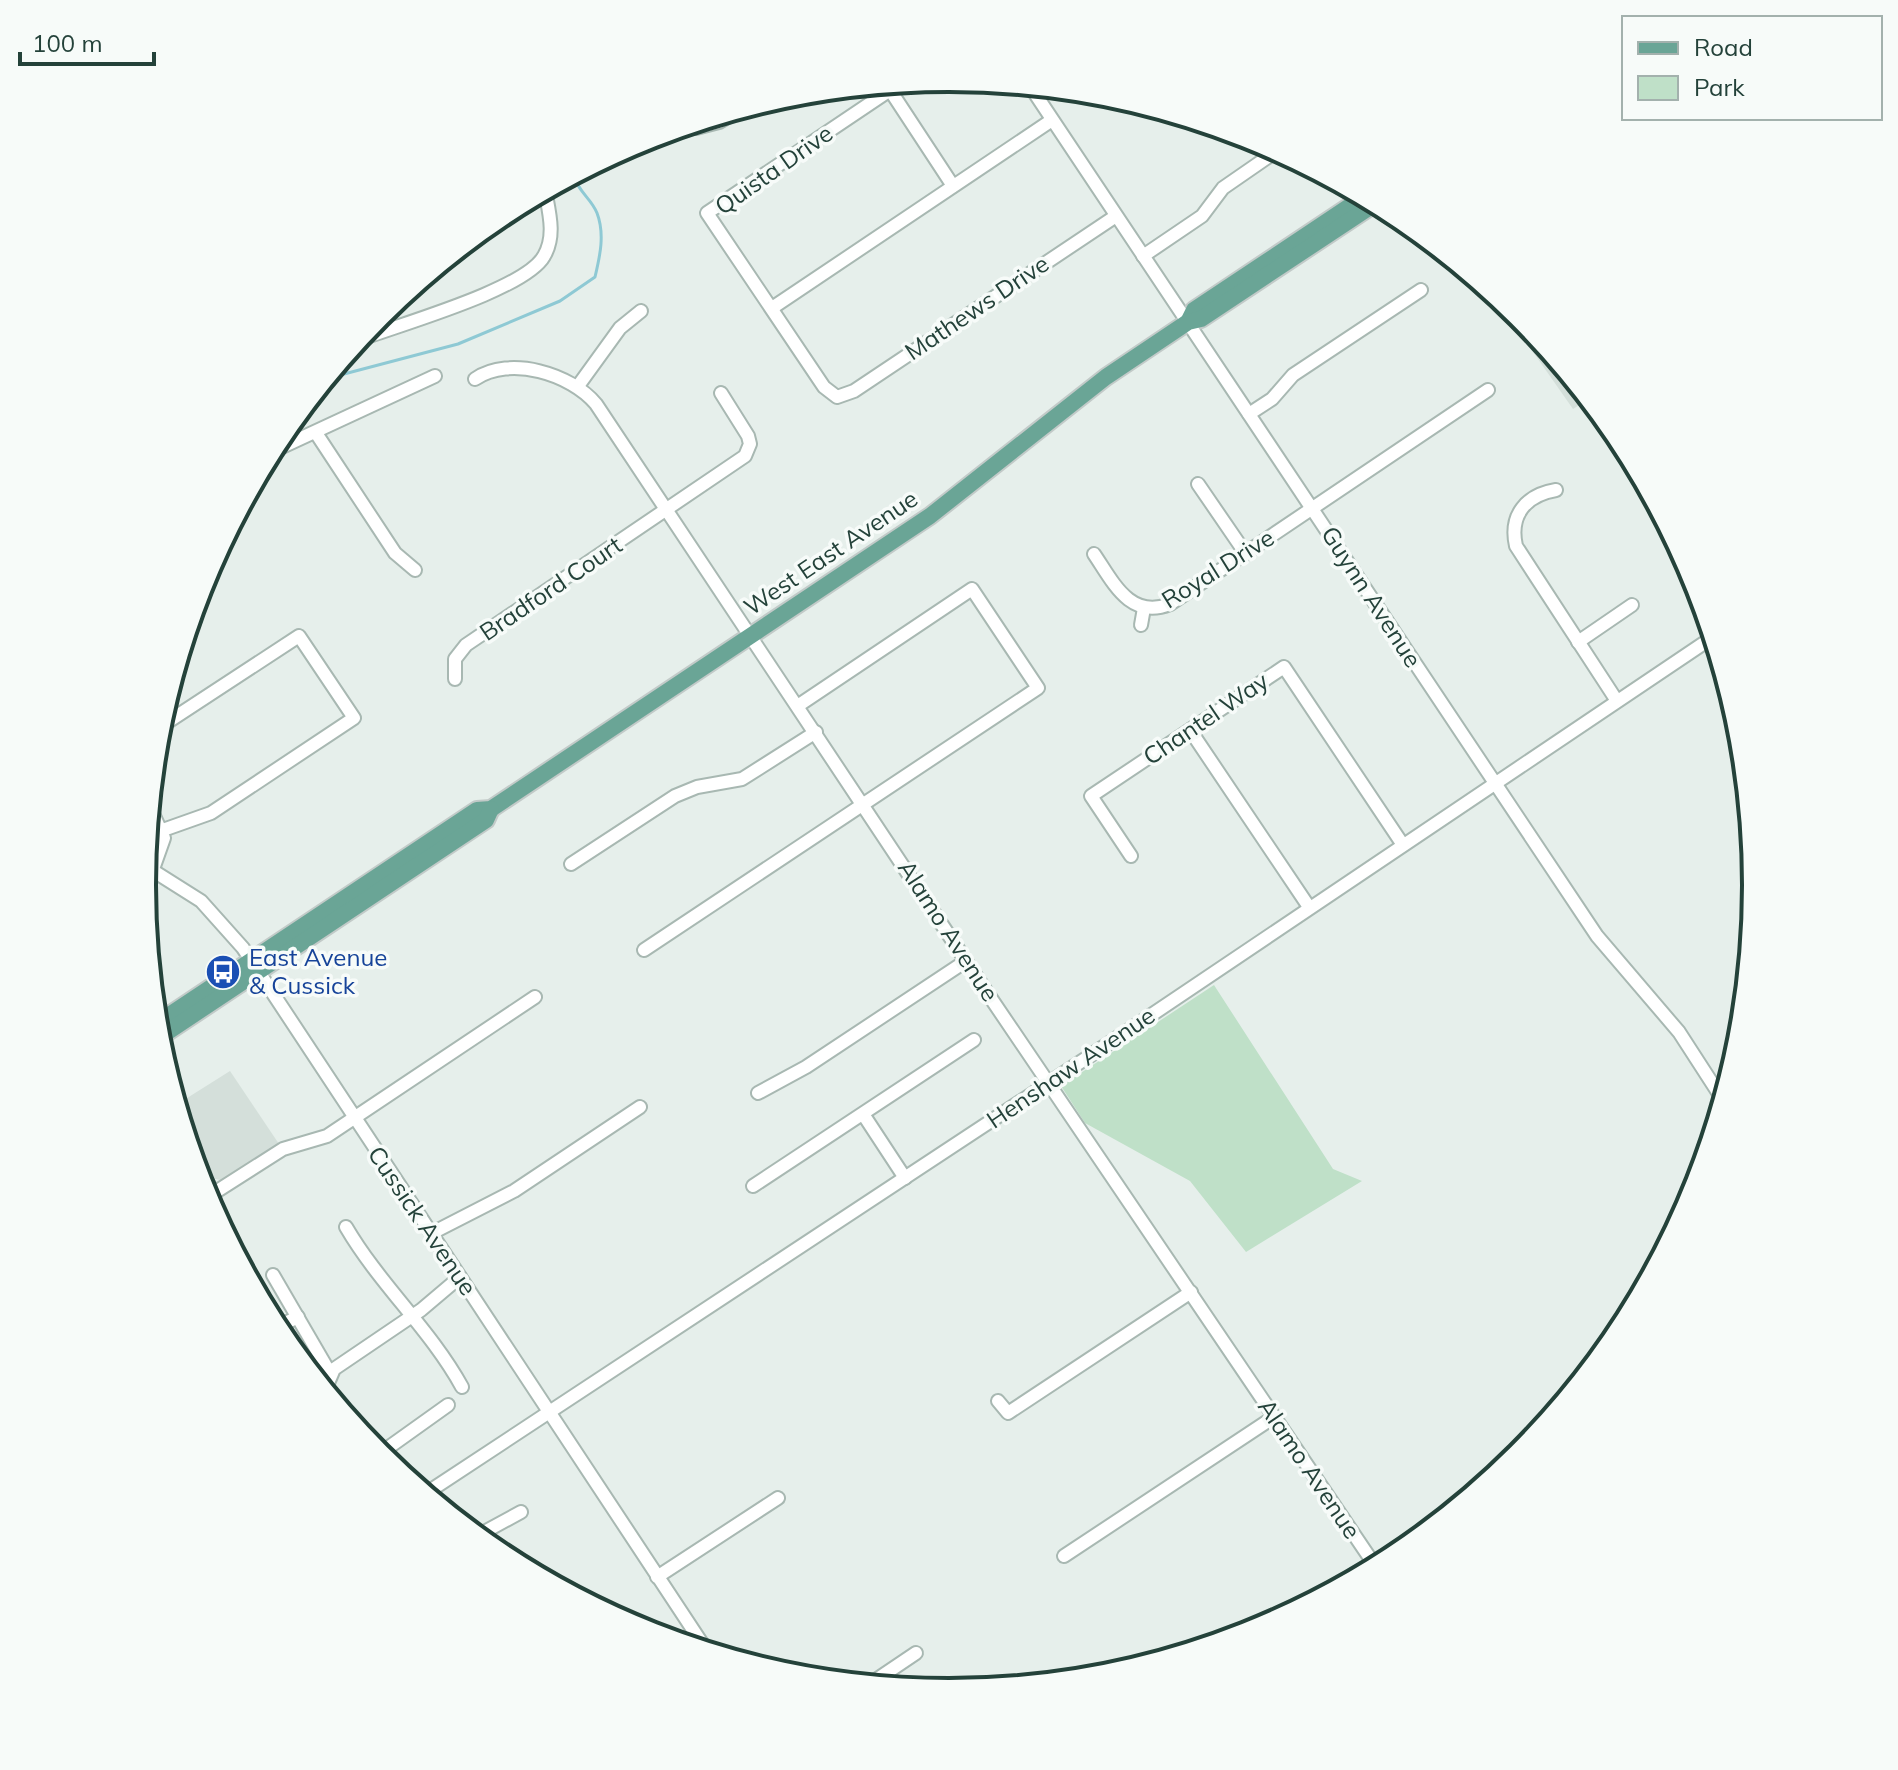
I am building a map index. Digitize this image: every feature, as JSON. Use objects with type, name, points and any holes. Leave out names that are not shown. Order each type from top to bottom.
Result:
[{"type":"main road","name":"West East Avenue","points":[[1188,322],[1194,310],[1354,203]]},
{"type":"main road","name":"West East Avenue","points":[[169,1030],[477,810],[491,809],[930,516],[1084,393],[1188,322],[1201,319],[1365,210]]},
{"type":"main road","name":"West East Avenue","points":[[167,1017],[255,966]]},
{"type":"street","name":"Quista Drive","points":[[893,94],[953,186]]},
{"type":"street","name":"Quista Drive","points":[[837,397],[824,387],[707,213],[882,95]]},
{"type":"street","name":"Guynn Avenue","points":[[1037,98],[1597,936],[1679,1032],[1715,1088]]},
{"type":"street","points":[[772,308],[1052,120]]},
{"type":"street","points":[[1143,256],[1202,216],[1223,188],[1266,158]]},
{"type":"street","points":[[381,332],[497,290],[531,271],[543,259],[550,238],[546,202]]},
{"type":"street","name":"Mathews Drive","points":[[837,397],[849,394],[1116,216]]},
{"type":"street","points":[[1249,414],[1272,399],[1293,375],[1421,290]]},
{"type":"street","points":[[475,379],[492,371],[527,371],[551,375],[578,386],[620,328],[641,311]]},
{"type":"street","points":[[290,444],[435,376]]},
{"type":"street","name":"Alamo Avenue","points":[[578,386],[596,404],[799,705],[966,961],[1369,1557]]},
{"type":"street","name":"Royal Drive","points":[[1094,554],[1124,597],[1144,608],[1170,604],[1488,390]]},
{"type":"street","name":"Bradford Court","points":[[455,679],[455,659],[466,645],[667,510],[747,452],[748,436],[721,393]]},
{"type":"street","points":[[316,433],[395,553],[415,570]]},
{"type":"street","points":[[1198,484],[1246,554]]},
{"type":"street","points":[[1556,490],[1527,500],[1519,514],[1515,539],[1523,560],[1617,701]]},
{"type":"street","points":[[644,950],[1038,688],[972,589],[799,705]]},
{"type":"street","points":[[1578,642],[1632,605]]},
{"type":"street","points":[[1141,625],[1144,608]]},
{"type":"street","points":[[159,823],[163,830],[203,818],[354,718],[299,636],[174,718]]},
{"type":"street","name":"Henshaw Avenue","points":[[434,1488],[905,1178],[1704,643]]},
{"type":"street","name":"Chantel Way","points":[[1131,856],[1091,796],[1284,667],[1403,845]]},
{"type":"street","points":[[1190,730],[1309,907]]},
{"type":"street","points":[[571,864],[675,796],[697,787],[742,779],[816,732]]},
{"type":"street","name":"Cussick Avenue","points":[[157,855],[163,847],[163,830]]},
{"type":"street","name":"Cussick Avenue","points":[[156,872],[201,901],[255,966],[697,1636]]},
{"type":"street","points":[[758,1093],[806,1067],[966,961]]},
{"type":"street","points":[[217,1191],[274,1154],[321,1139],[535,997]]},
{"type":"street","points":[[753,1186],[974,1040]]},
{"type":"street","points":[[432,1233],[456,1218],[514,1191],[640,1107]]},
{"type":"street","points":[[863,1114],[905,1178]]},
{"type":"street","points":[[346,1227],[411,1317],[442,1352],[462,1387]]},
{"type":"street","points":[[273,1275],[330,1373]]},
{"type":"street","points":[[328,1378],[330,1373],[411,1317],[460,1277]]},
{"type":"street","points":[[998,1401],[1008,1413],[1191,1292]]},
{"type":"street","points":[[288,1322],[298,1317]]},
{"type":"street","points":[[389,1447],[448,1405]]},
{"type":"street","points":[[1064,1556],[1274,1417]]},
{"type":"street","points":[[657,1577],[778,1498]]},
{"type":"street","points":[[488,1530],[521,1512]]},
{"type":"street","points":[[884,1675],[916,1653]]},
{"type":"shaded area","points":[[1525,340],[1580,405],[1573,409]]},
{"type":"shaded area","points":[[230,1071],[279,1144],[221,1180],[212,1178],[186,1099]]},
{"type":"green space","points":[[1214,985],[1333,1169],[1362,1181],[1246,1252],[1190,1181],[1085,1123],[1061,1086]]},
{"type":"waterway","points":[[343,374],[458,344],[560,301],[595,277],[601,229],[594,208],[578,185]]},
{"type":"place","name":"East Avenue & Cussick","points":[[223,972]]}]
